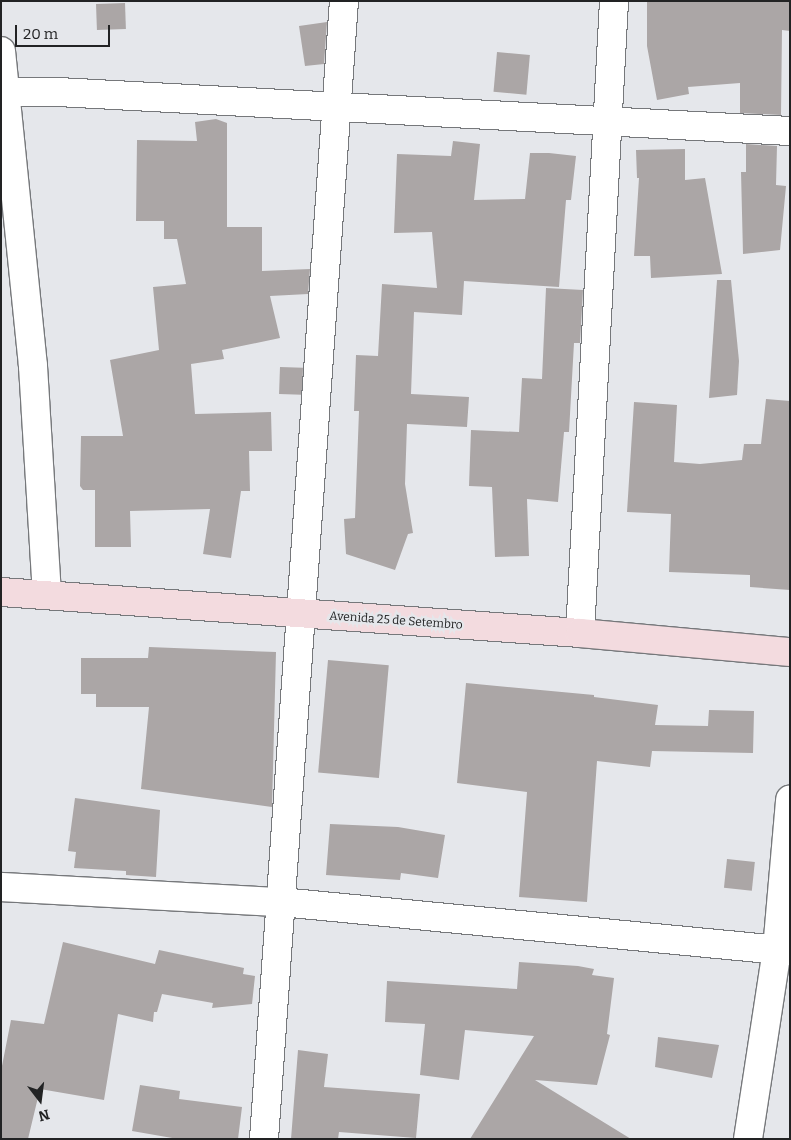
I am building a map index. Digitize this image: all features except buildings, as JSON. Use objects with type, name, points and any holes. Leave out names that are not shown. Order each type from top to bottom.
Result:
[{"type":"street","points":[[264,1139],[303,614],[344,1]]},
{"type":"street","points":[[580,633],[614,1]]},
{"type":"street","points":[[1,51],[6,92],[7,188],[34,366],[47,595]]},
{"type":"street","points":[[6,92],[58,92],[790,131]]},
{"type":"street","name":"Avenida 25 de Setembro","points":[[1,592],[580,633],[790,652]]},
{"type":"street","points":[[748,1139],[783,951],[790,800]]},
{"type":"street","points":[[1,888],[281,902],[783,951]]}]
